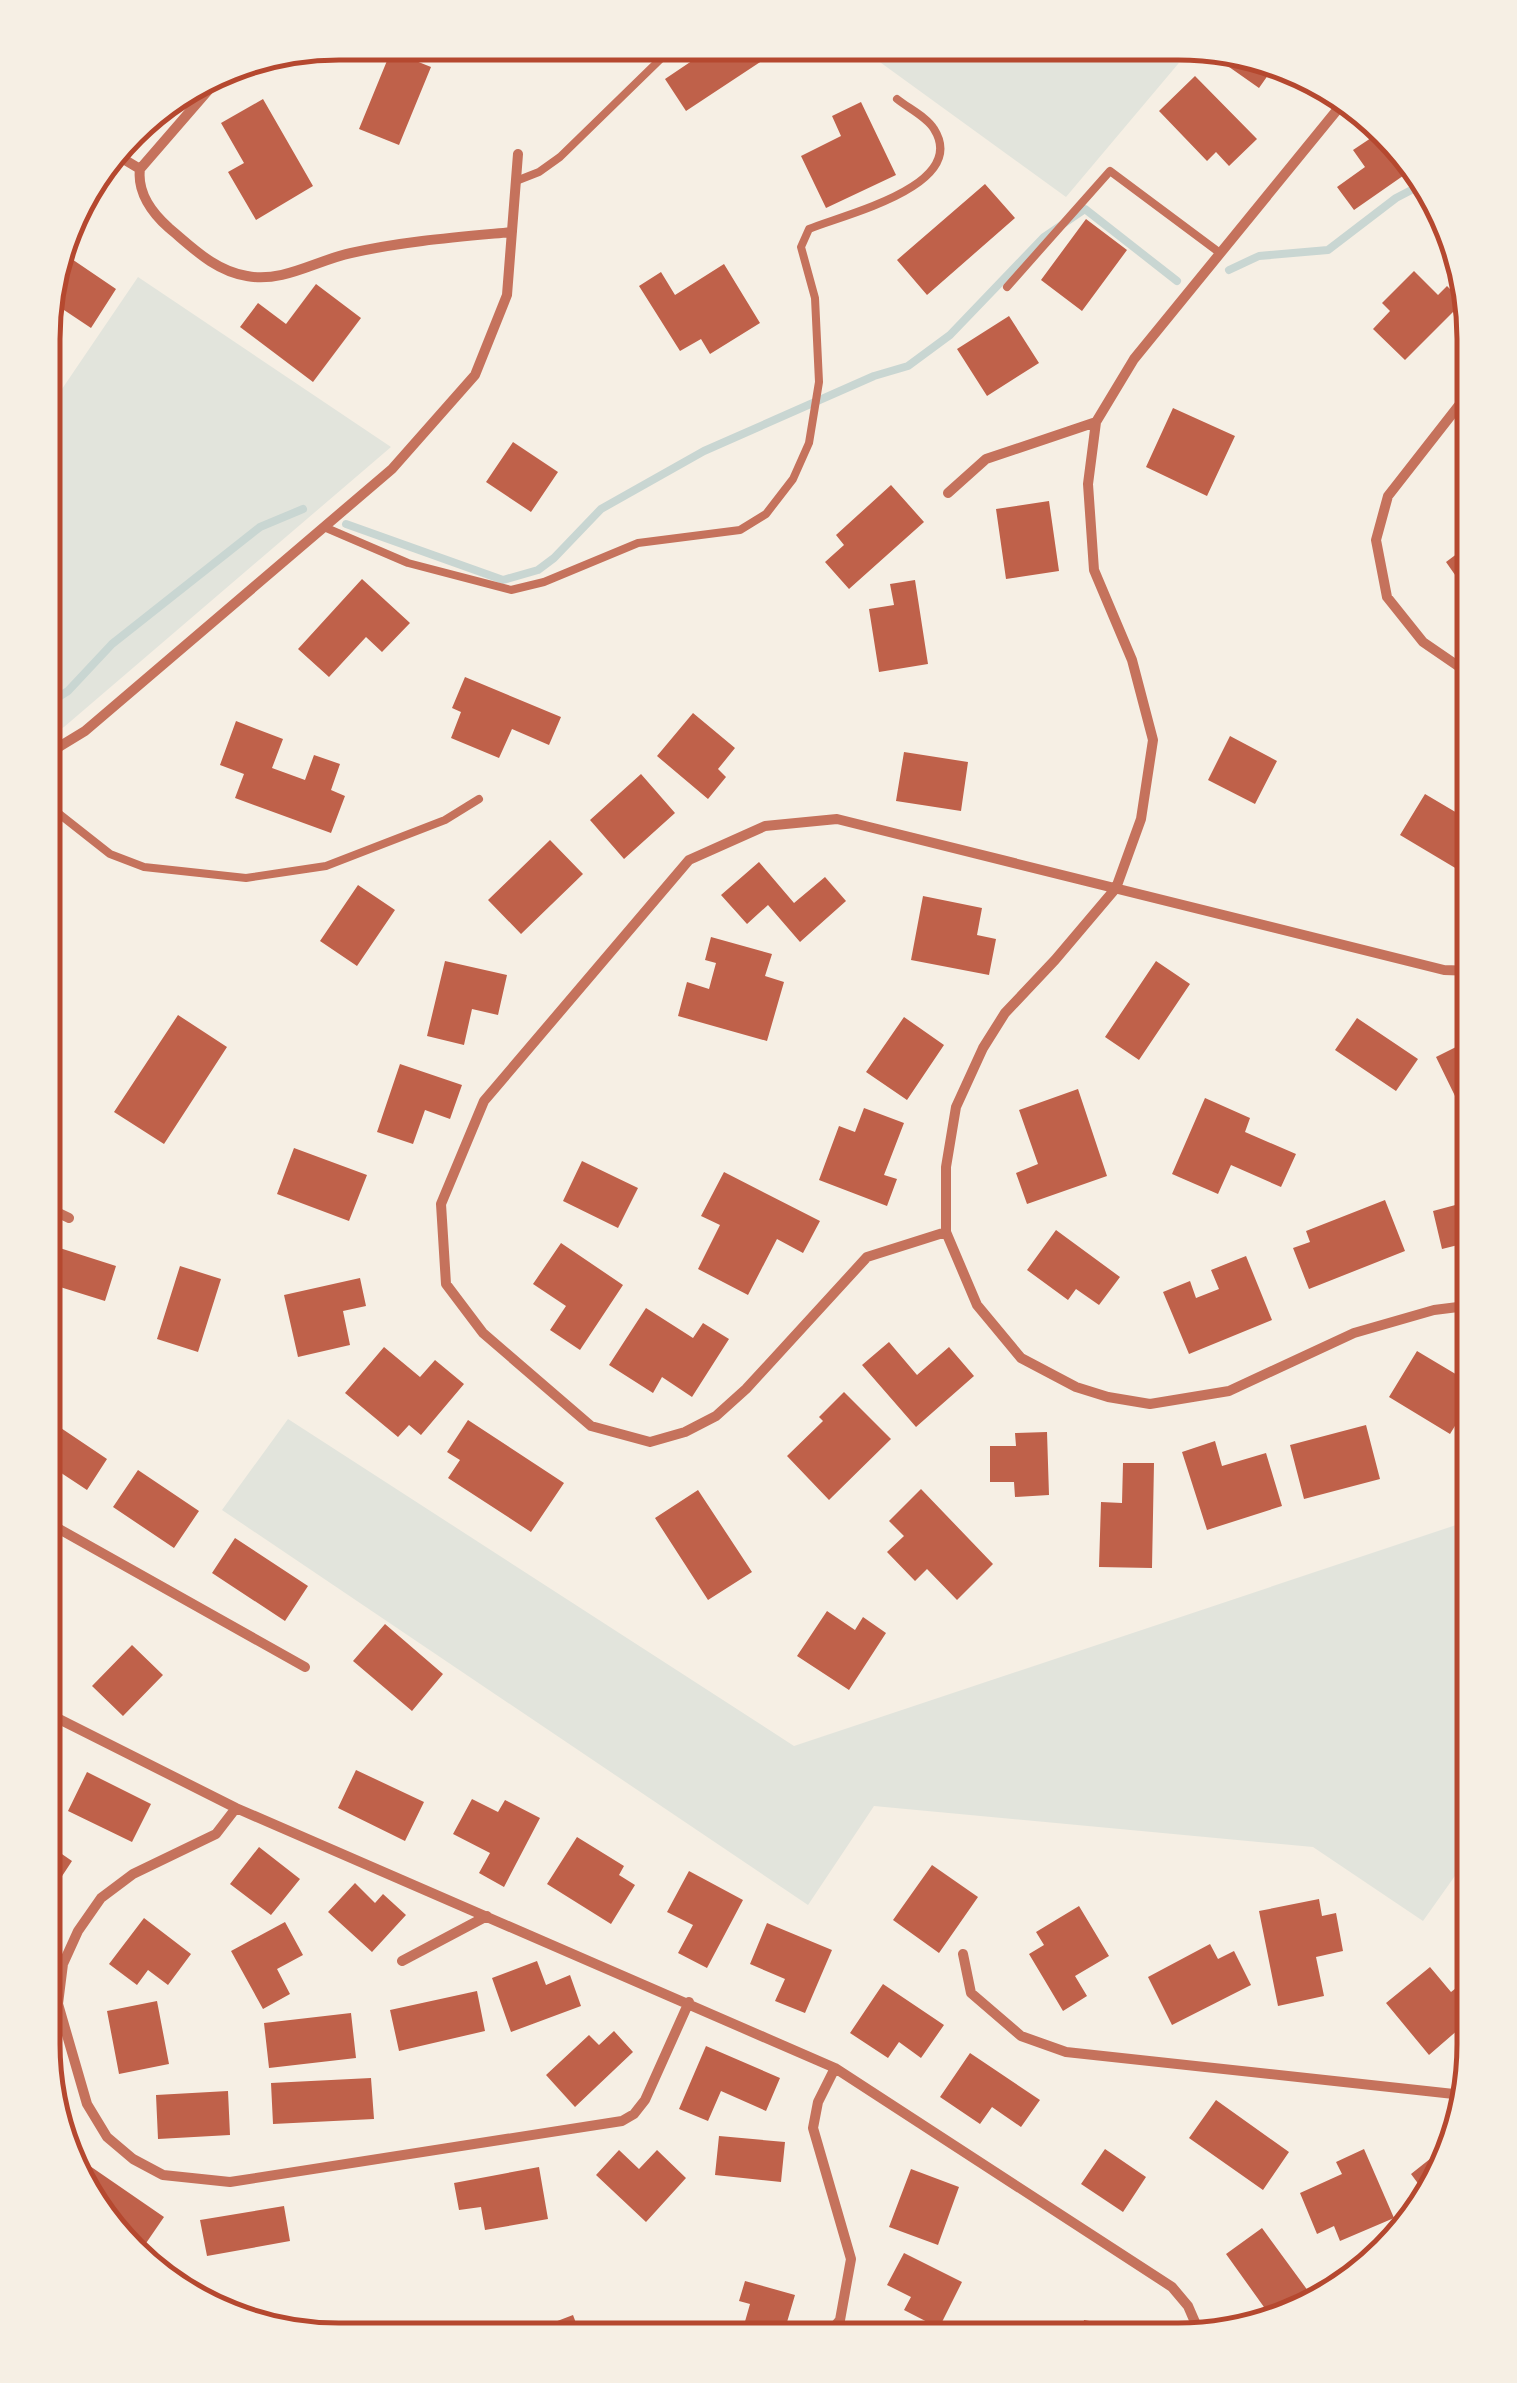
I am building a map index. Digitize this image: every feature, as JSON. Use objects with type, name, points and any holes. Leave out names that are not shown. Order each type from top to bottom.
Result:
[{"type":"street","points":[[206,94],[140,170],[138,184],[158,218],[211,264],[246,276],[278,276],[348,253],[406,242],[512,232]]},
{"type":"street","points":[[1337,110],[1134,358],[1096,422],[1088,484],[1094,570],[1132,660],[1153,740],[1140,819],[1116,888],[1005,1013],[982,1048],[956,1107],[946,1167],[946,1232],[977,1305],[1021,1358],[1076,1386],[1108,1397],[1150,1404],[1229,1391],[1354,1334],[1456,1307]]},
{"type":"street","points":[[60,746],[85,731],[392,469],[475,375],[507,295],[518,154]]},
{"type":"street","points":[[125,160],[140,170]]},
{"type":"street","points":[[1457,408],[1388,496],[1376,540],[1387,597],[1423,642],[1457,665]]},
{"type":"street","points":[[948,493],[986,459],[1096,422]]},
{"type":"street","points":[[946,1232],[867,1257],[716,1416],[685,1432],[650,1442],[590,1426],[483,1333],[446,1284],[441,1204],[484,1101],[689,860],[765,826],[837,819],[1457,970]]},
{"type":"street","points":[[60,1214],[69,1218]]},
{"type":"street","points":[[60,1530],[305,1667]]},
{"type":"street","points":[[60,1721],[236,1808],[835,2068],[1172,2287],[1195,2322]]},
{"type":"street","points":[[60,1988],[63,1964],[78,1930],[101,1898],[133,1874],[216,1834],[236,1808]]},
{"type":"street","points":[[402,1961],[488,1916]]},
{"type":"street","points":[[963,1954],[970,1993],[1021,2036],[1066,2052],[1452,2094]]},
{"type":"street","points":[[60,2011],[87,2104],[107,2137],[133,2159],[163,2175],[230,2182],[622,2121],[634,2114],[644,2100],[688,2002]]},
{"type":"street","points":[[835,2068],[818,2102],[814,2128],[851,2259],[838,2323]]},
{"type":"lane","points":[[516,181],[560,157],[660,60]]},
{"type":"lane","points":[[324,527],[408,563],[512,590],[544,582],[638,544],[740,530],[766,514],[793,479],[809,442],[819,382],[816,298],[801,247],[809,229],[902,194],[932,173],[940,146],[934,127],[897,99]]},
{"type":"lane","points":[[1007,287],[1110,172],[1220,253]]},
{"type":"lane","points":[[60,815],[110,854],[144,867],[246,878],[326,866],[446,820],[479,800]]},
{"type":"shaded area","points":[[877,60],[1181,60],[1066,197]]},
{"type":"shaded area","points":[[138,277],[391,447],[60,729],[60,392]]},
{"type":"shaded area","points":[[288,1419],[794,1746],[1456,1525],[1456,1874],[1423,1921],[1313,1847],[874,1806],[808,1905],[222,1510]]},
{"type":"building","points":[[387,60],[414,60],[431,67],[399,145],[359,129]]},
{"type":"building","points":[[693,60],[763,60],[686,111],[665,79]]},
{"type":"building","points":[[1226,65],[1268,76],[1259,88]]},
{"type":"building","points":[[1195,76],[1257,139],[1229,166],[1216,152],[1207,161],[1159,111]]},
{"type":"building","points":[[263,99],[313,186],[256,220],[228,172],[244,163],[221,123]]},
{"type":"building","points":[[861,102],[896,175],[826,208],[801,156],[841,136],[832,116]]},
{"type":"building","points":[[1371,138],[1403,176],[1354,210],[1337,187],[1365,167],[1353,150]]},
{"type":"building","points":[[985,184],[1015,218],[927,295],[897,260]]},
{"type":"building","points":[[1086,219],[1127,250],[1082,311],[1041,280]]},
{"type":"building","points":[[72,259],[116,289],[91,328],[62,308]]},
{"type":"building","points":[[724,264],[760,323],[710,354],[701,339],[680,351],[639,286],[661,272],[675,295]]},
{"type":"building","points":[[1414,271],[1438,295],[1447,286],[1453,292],[1455,310],[1405,360],[1373,329],[1390,311],[1382,303]]},
{"type":"building","points":[[316,284],[361,318],[313,382],[240,327],[258,303],[286,324]]},
{"type":"building","points":[[1009,316],[1039,363],[987,396],[957,349]]},
{"type":"building","points":[[1173,408],[1235,436],[1207,496],[1146,467]]},
{"type":"building","points":[[513,442],[558,472],[531,512],[486,482]]},
{"type":"building","points":[[891,485],[924,522],[849,589],[825,562],[844,545],[836,535]]},
{"type":"building","points":[[1049,501],[1059,571],[1006,579],[996,509]]},
{"type":"building","points":[[1457,554],[1457,578],[1446,562]]},
{"type":"building","points":[[362,579],[410,623],[382,652],[366,637],[329,677],[298,649]]},
{"type":"building","points":[[915,580],[928,664],[879,672],[869,609],[894,605],[890,584]]},
{"type":"building","points":[[465,677],[561,717],[549,745],[512,729],[499,758],[451,738],[461,712],[452,708]]},
{"type":"building","points":[[693,713],[735,748],[718,769],[726,777],[708,799],[657,756]]},
{"type":"building","points":[[236,721],[283,739],[272,768],[305,780],[314,755],[340,764],[331,790],[345,796],[331,833],[235,798],[244,774],[220,765]]},
{"type":"building","points":[[1230,736],[1277,761],[1255,804],[1208,780]]},
{"type":"building","points":[[904,752],[968,762],[961,811],[896,801]]},
{"type":"building","points":[[641,774],[675,813],[624,859],[590,820]]},
{"type":"building","points":[[1425,794],[1457,813],[1457,869],[1400,835]]},
{"type":"building","points":[[550,840],[583,874],[521,934],[488,900]]},
{"type":"building","points":[[759,862],[794,903],[825,877],[846,901],[800,942],[768,905],[747,924],[721,895]]},
{"type":"building","points":[[358,885],[395,910],[357,966],[320,941]]},
{"type":"building","points":[[923,896],[982,908],[977,935],[996,939],[989,975],[911,960]]},
{"type":"building","points":[[711,937],[772,954],[765,976],[784,982],[767,1041],[678,1016],[687,982],[709,989],[716,963],[705,960]]},
{"type":"building","points":[[445,961],[507,975],[498,1015],[472,1009],[464,1045],[427,1036]]},
{"type":"building","points":[[1156,961],[1190,984],[1139,1060],[1105,1037]]},
{"type":"building","points":[[178,1015],[227,1047],[164,1144],[114,1112]]},
{"type":"building","points":[[904,1017],[944,1045],[907,1100],[866,1072]]},
{"type":"building","points":[[1357,1018],[1418,1059],[1396,1091],[1335,1050]]},
{"type":"building","points":[[1457,1047],[1457,1095],[1455,1096],[1436,1057]]},
{"type":"building","points":[[400,1064],[462,1085],[450,1119],[425,1110],[413,1144],[377,1132]]},
{"type":"building","points":[[1078,1089],[1107,1176],[1027,1204],[1016,1173],[1038,1164],[1019,1110]]},
{"type":"building","points":[[1205,1098],[1250,1118],[1245,1132],[1296,1154],[1281,1187],[1231,1165],[1218,1194],[1172,1174]]},
{"type":"building","points":[[864,1108],[904,1123],[884,1175],[897,1179],[887,1206],[819,1180],[839,1126],[855,1132]]},
{"type":"building","points":[[294,1148],[367,1175],[349,1221],[277,1194]]},
{"type":"building","points":[[582,1161],[638,1188],[618,1228],[563,1201]]},
{"type":"building","points":[[724,1172],[820,1221],[803,1253],[777,1239],[748,1295],[698,1269],[720,1225],[701,1216]]},
{"type":"building","points":[[1385,1200],[1405,1251],[1309,1289],[1293,1248],[1310,1242],[1306,1231]]},
{"type":"building","points":[[1456,1205],[1456,1245],[1442,1249],[1433,1211]]},
{"type":"building","points":[[1056,1230],[1120,1277],[1099,1305],[1076,1289],[1068,1300],[1027,1270]]},
{"type":"building","points":[[561,1243],[623,1285],[580,1350],[550,1330],[566,1306],[533,1284]]},
{"type":"building","points":[[60,1248],[116,1266],[105,1301],[60,1287]]},
{"type":"building","points":[[1246,1256],[1272,1320],[1189,1354],[1163,1292],[1190,1281],[1196,1298],[1219,1289],[1211,1270]]},
{"type":"building","points":[[180,1266],[221,1279],[198,1352],[157,1339]]},
{"type":"building","points":[[360,1278],[366,1306],[343,1311],[350,1345],[298,1357],[284,1295]]},
{"type":"building","points":[[646,1308],[693,1338],[703,1323],[729,1339],[692,1397],[662,1377],[653,1393],[609,1365]]},
{"type":"building","points":[[889,1342],[917,1375],[949,1347],[974,1376],[916,1427],[862,1365]]},
{"type":"building","points":[[384,1347],[420,1377],[435,1360],[464,1384],[421,1435],[409,1425],[398,1437],[345,1393]]},
{"type":"building","points":[[1417,1351],[1456,1375],[1456,1424],[1450,1434],[1389,1397]]},
{"type":"building","points":[[844,1392],[891,1439],[829,1500],[787,1456],[823,1421],[819,1417]]},
{"type":"building","points":[[468,1420],[564,1483],[531,1532],[448,1478],[460,1460],[447,1452]]},
{"type":"building","points":[[1366,1425],[1380,1479],[1304,1499],[1290,1445]]},
{"type":"building","points":[[60,1427],[107,1459],[87,1490],[60,1472]]},
{"type":"building","points":[[1047,1432],[1049,1495],[1015,1497],[1014,1482],[990,1482],[990,1446],[1016,1446],[1015,1433]]},
{"type":"building","points":[[1215,1441],[1222,1466],[1266,1453],[1282,1506],[1207,1530],[1182,1452]]},
{"type":"building","points":[[1123,1463],[1154,1463],[1152,1568],[1099,1567],[1101,1502],[1122,1503]]},
{"type":"building","points":[[138,1470],[199,1511],[174,1548],[113,1507]]},
{"type":"building","points":[[921,1489],[993,1564],[957,1600],[927,1569],[915,1581],[887,1552],[904,1536],[889,1521]]},
{"type":"building","points":[[698,1490],[752,1572],[708,1600],[655,1518]]},
{"type":"building","points":[[235,1538],[308,1586],[285,1621],[212,1573]]},
{"type":"building","points":[[827,1611],[855,1630],[863,1617],[886,1633],[849,1690],[797,1656]]},
{"type":"building","points":[[385,1624],[443,1674],[412,1711],[353,1661]]},
{"type":"building","points":[[132,1645],[163,1675],[123,1716],[92,1686]]},
{"type":"building","points":[[356,1770],[424,1802],[405,1841],[338,1808]]},
{"type":"building","points":[[87,1772],[151,1804],[132,1842],[68,1811]]},
{"type":"building","points":[[472,1799],[498,1812],[505,1800],[540,1818],[504,1887],[479,1873],[490,1853],[453,1834]]},
{"type":"building","points":[[577,1837],[624,1866],[619,1875],[635,1885],[611,1924],[547,1884]]},
{"type":"building","points":[[259,1847],[300,1879],[271,1915],[230,1884]]},
{"type":"building","points":[[60,1853],[72,1861],[60,1879]]},
{"type":"building","points":[[932,1865],[978,1897],[939,1953],[893,1920]]},
{"type":"building","points":[[689,1871],[743,1900],[707,1968],[678,1953],[693,1925],[667,1912]]},
{"type":"building","points":[[355,1883],[375,1903],[383,1894],[406,1915],[372,1952],[328,1912]]},
{"type":"building","points":[[1319,1899],[1322,1916],[1336,1913],[1343,1951],[1316,1957],[1324,1996],[1278,2006],[1259,1911]]},
{"type":"building","points":[[1079,1906],[1109,1956],[1075,1976],[1087,1996],[1063,2011],[1029,1954],[1044,1945],[1036,1932]]},
{"type":"building","points":[[144,1918],[191,1954],[168,1985],[148,1970],[137,1985],[109,1964]]},
{"type":"building","points":[[285,1922],[303,1955],[277,1969],[290,1994],[263,2009],[231,1951]]},
{"type":"building","points":[[767,1923],[832,1950],[805,2013],[775,2001],[785,1979],[750,1964]]},
{"type":"building","points":[[1210,1944],[1218,1959],[1234,1951],[1251,1985],[1172,2025],[1148,1977]]},
{"type":"building","points":[[537,1961],[546,1985],[570,1975],[581,2006],[511,2032],[492,1978]]},
{"type":"building","points":[[1430,1967],[1451,1992],[1456,1988],[1456,2032],[1429,2055],[1386,2003]]},
{"type":"building","points":[[883,1984],[944,2025],[921,2058],[899,2042],[888,2058],[850,2033]]},
{"type":"building","points":[[477,1991],[485,2031],[399,2051],[390,2010]]},
{"type":"building","points":[[157,2001],[169,2064],[119,2074],[107,2011]]},
{"type":"building","points":[[351,2013],[356,2058],[269,2068],[264,2023]]},
{"type":"building","points":[[614,2031],[633,2052],[575,2107],[546,2075],[589,2035],[599,2045]]},
{"type":"building","points":[[706,2046],[780,2078],[766,2111],[721,2091],[708,2121],[679,2109]]},
{"type":"building","points":[[970,2053],[1040,2100],[1021,2127],[992,2107],[980,2124],[940,2097]]},
{"type":"building","points":[[371,2078],[374,2119],[273,2124],[271,2083]]},
{"type":"building","points":[[228,2091],[230,2135],[158,2139],[156,2095]]},
{"type":"building","points":[[1216,2100],[1289,2152],[1263,2190],[1189,2138]]},
{"type":"building","points":[[719,2136],[785,2142],[781,2182],[715,2175]]},
{"type":"building","points":[[1105,2149],[1146,2177],[1123,2212],[1081,2184]]},
{"type":"building","points":[[1364,2149],[1394,2218],[1340,2241],[1334,2226],[1317,2234],[1300,2193],[1342,2174],[1336,2162]]},
{"type":"building","points":[[619,2150],[639,2169],[657,2150],[686,2178],[646,2222],[596,2175]]},
{"type":"building","points":[[1432,2157],[1418,2184],[1411,2174]]},
{"type":"building","points":[[88,2165],[164,2217],[145,2244],[118,2214]]},
{"type":"building","points":[[539,2167],[548,2219],[485,2230],[481,2207],[459,2210],[454,2183]]},
{"type":"building","points":[[911,2169],[959,2187],[938,2245],[889,2227]]},
{"type":"building","points":[[284,2206],[290,2241],[207,2256],[200,2220]]},
{"type":"building","points":[[1262,2228],[1308,2291],[1265,2309],[1226,2254]]},
{"type":"building","points":[[904,2253],[962,2282],[942,2323],[929,2323],[904,2310],[911,2297],[887,2285]]},
{"type":"building","points":[[745,2281],[795,2295],[787,2323],[745,2323],[750,2304],[739,2301]]},
{"type":"building","points":[[573,2315],[576,2323],[552,2323]]},
{"type":"waterway","points":[[1229,270],[1259,256],[1328,250],[1413,189]]},
{"type":"waterway","points":[[346,524],[503,580],[538,570],[601,509],[704,451],[874,376],[908,366],[950,335],[1044,237],[1085,209],[1177,281]]},
{"type":"waterway","points":[[60,696],[112,644],[260,527],[303,509]]}]
